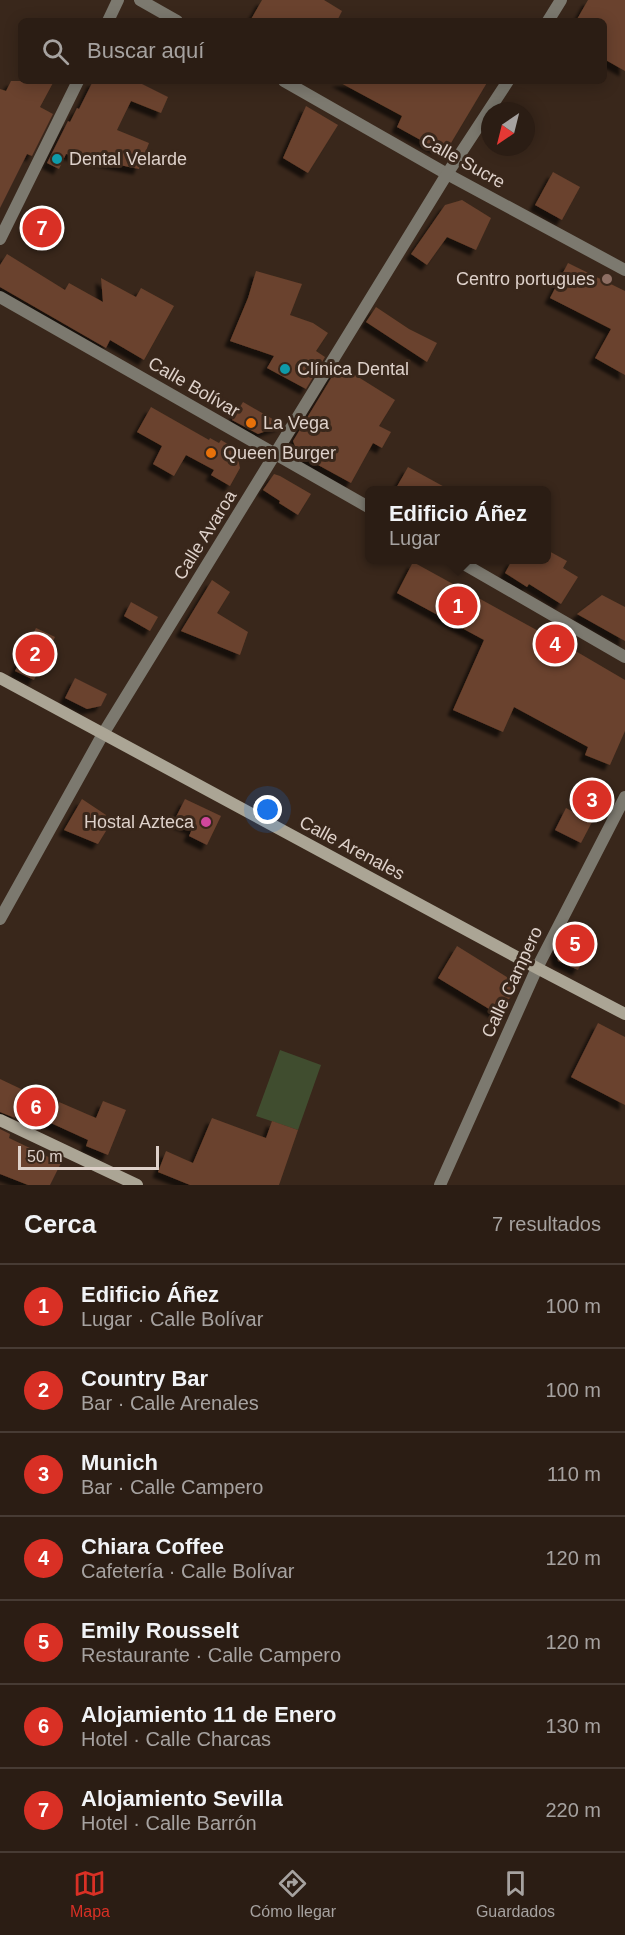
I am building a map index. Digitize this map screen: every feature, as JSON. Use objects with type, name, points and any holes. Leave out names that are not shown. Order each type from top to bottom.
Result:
[{"type":"street","points":[[109,18],[118,0]]},
{"type":"street","points":[[140,0],[172,18]]},
{"type":"street","points":[[550,18],[561,0]]},
{"type":"street","points":[[0,239],[77,84]]},
{"type":"street","name":"Calle Sucre","points":[[289,84],[447,174],[625,270]]},
{"type":"street","name":"Calle Avaroa","points":[[0,919],[103,734],[447,174],[506,84]]},
{"type":"street","name":"Calle Bolívar","points":[[0,297],[365,506]]},
{"type":"street","points":[[464,564],[625,657]]},
{"type":"street","name":"Calle Arenales","points":[[0,678],[537,969],[625,1014]]},
{"type":"street","name":"Calle Campero","points":[[440,1185],[537,969],[625,797]]},
{"type":"street","points":[[0,1120],[137,1185]]},
{"type":"green space","points":[[280,1050],[321,1065],[298,1130],[256,1116]]},
{"type":"building","points":[[262,0],[324,0],[342,11],[338,18],[252,18]]},
{"type":"building","points":[[588,0],[625,0],[625,71],[607,61],[607,18],[578,18]]},
{"type":"building","points":[[11,81],[18,81],[18,84],[52,84],[40,107],[53,114],[32,156],[27,154],[0,208],[0,89],[6,91]]},
{"type":"building","points":[[92,84],[142,84],[168,97],[161,113],[131,101],[117,130],[149,143],[139,169],[66,154],[59,169],[47,163],[68,121],[70,122],[77,108],[79,109]]},
{"type":"building","points":[[343,84],[486,84],[451,143],[435,148],[397,127],[402,116]]},
{"type":"building","points":[[306,106],[338,125],[308,173],[283,158]]},
{"type":"building","points":[[553,172],[580,187],[562,220],[535,205]]},
{"type":"building","points":[[462,200],[491,218],[476,250],[447,237],[427,265],[411,254],[445,205]]},
{"type":"building","points":[[7,254],[65,290],[69,283],[103,302],[101,278],[136,297],[141,288],[174,306],[144,360],[110,340],[106,348],[0,287],[0,265]]},
{"type":"building","points":[[568,263],[625,291],[625,375],[595,358],[611,329],[550,298]]},
{"type":"building","points":[[256,271],[302,284],[290,315],[313,323],[328,333],[316,351],[325,357],[306,389],[267,368],[274,356],[230,341],[248,298]]},
{"type":"building","points":[[376,307],[409,329],[437,343],[427,362],[366,322]]},
{"type":"building","points":[[339,365],[395,400],[379,426],[391,432],[382,448],[373,443],[351,483],[298,454],[293,441]]},
{"type":"building","points":[[243,402],[283,425],[258,434],[232,420]]},
{"type":"building","points":[[151,407],[209,440],[210,438],[219,443],[221,440],[236,449],[240,468],[230,486],[211,475],[214,470],[186,455],[174,476],[153,464],[162,446],[137,432]]},
{"type":"building","points":[[408,467],[443,486],[397,486]]},
{"type":"building","points":[[274,474],[311,494],[298,515],[263,490]]},
{"type":"building","points":[[551,552],[567,561],[563,568],[578,577],[561,604],[529,584],[527,587],[505,573],[510,564],[551,564]]},
{"type":"building","points":[[412,564],[417,564],[542,633],[533,647],[551,634],[625,680],[625,731],[610,765],[585,755],[588,747],[514,707],[503,732],[453,710],[484,640],[397,593]]},
{"type":"building","points":[[212,580],[230,592],[217,613],[248,632],[240,655],[181,631]]},
{"type":"building","points":[[602,595],[625,607],[625,641],[577,614]]},
{"type":"building","points":[[131,602],[158,617],[150,631],[124,616]]},
{"type":"building","points":[[36,628],[55,637],[34,680],[15,671]]},
{"type":"building","points":[[75,678],[107,694],[101,706],[87,709],[65,698]]},
{"type":"building","points":[[82,799],[106,815],[99,827],[106,831],[98,844],[64,830]]},
{"type":"building","points":[[185,799],[221,816],[207,845],[189,836],[192,829],[174,821]]},
{"type":"building","points":[[566,808],[592,822],[581,843],[555,830]]},
{"type":"building","points":[[569,924],[594,935],[578,970],[558,961],[556,953]]},
{"type":"building","points":[[457,946],[510,979],[513,993],[499,1015],[438,978]]},
{"type":"building","points":[[598,1023],[625,1037],[625,1105],[571,1077]]},
{"type":"building","points":[[0,1079],[57,1106],[59,1102],[96,1118],[103,1101],[126,1110],[108,1155],[86,1146],[88,1140],[18,1108],[15,1118],[0,1112]]},
{"type":"building","points":[[212,1118],[266,1138],[272,1121],[298,1130],[279,1185],[190,1185],[158,1172],[166,1151],[193,1163]]},
{"type":"building","points":[[0,1129],[10,1134],[9,1138],[61,1163],[50,1185],[28,1185],[0,1174]]},
{"type":"place","name":"Dental Velarde","points":[[57,159]]},
{"type":"place","name":"Alojamiento Sevilla","points":[[42,228]]},
{"type":"place","name":"Centro portugues","points":[[607,279]]},
{"type":"place","name":"Clínica Dental","points":[[285,369]]},
{"type":"place","name":"La Vega","points":[[251,423]]},
{"type":"place","name":"Queen Burger","points":[[211,453]]},
{"type":"place","name":"Edificio Áñez","points":[[458,606]]},
{"type":"place","name":"Chiara Coffee","points":[[555,644]]},
{"type":"place","name":"Country Bar","points":[[35,654]]},
{"type":"place","name":"Munich","points":[[592,800]]},
{"type":"place","name":"Hostal Azteca","points":[[206,822]]},
{"type":"place","name":"Emily Rousselt","points":[[575,944]]},
{"type":"place","name":"Alojamiento 11 de Enero","points":[[36,1107]]}]
